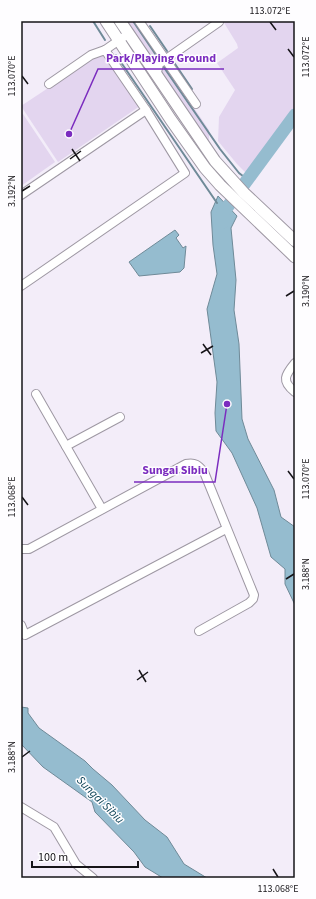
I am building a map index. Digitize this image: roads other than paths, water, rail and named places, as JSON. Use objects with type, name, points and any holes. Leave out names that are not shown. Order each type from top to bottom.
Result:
[{"type":"street","points":[[106,21],[171,120],[205,168],[220,185],[295,257]]},
{"type":"street","points":[[120,21],[215,161],[228,177],[295,241]]},
{"type":"street","points":[[139,21],[196,104]]},
{"type":"street","points":[[158,78],[159,64],[219,22]]},
{"type":"street","points":[[49,84],[92,55],[105,50],[128,34]]},
{"type":"street","points":[[21,286],[185,173],[146,110],[105,50]]},
{"type":"street","points":[[21,195],[146,110]]},
{"type":"street","points":[[295,363],[287,372],[286,383],[295,392]]},
{"type":"street","points":[[36,394],[102,509]]},
{"type":"street","points":[[66,446],[120,417]]},
{"type":"street","points":[[21,549],[29,550],[186,464],[192,463],[199,465],[204,472],[254,595],[250,603],[199,631]]},
{"type":"street","points":[[21,626],[25,635],[226,529]]},
{"type":"street","points":[[21,807],[54,827],[76,864],[94,878]]},
{"type":"water","points":[[218,196],[237,216],[231,228],[236,280],[234,310],[239,344],[242,419],[248,439],[274,490],[281,517],[295,527],[295,605],[285,584],[285,569],[271,557],[257,508],[232,453],[216,431],[215,413],[217,382],[207,309],[217,274],[211,212]]},
{"type":"water","points":[[175,230],[179,235],[176,238],[183,248],[186,246],[184,268],[180,272],[139,276],[129,262]]},
{"type":"water","points":[[21,707],[28,708],[28,713],[39,728],[85,761],[112,785],[145,820],[167,837],[184,864],[207,878],[163,878],[145,867],[134,852],[95,812],[92,802],[43,767],[21,744]]},
{"type":"waterway","points":[[93,21],[105,40]]},
{"type":"waterway","points":[[133,21],[158,58]]},
{"type":"waterway","points":[[150,26],[167,51]]},
{"type":"waterway","points":[[116,55],[217,203]]},
{"type":"waterway","points":[[173,61],[192,89]]},
{"type":"waterway","points":[[163,66],[220,149],[239,173],[248,180]]},
{"type":"waterway","name":"Sungai Sibiu","points":[[223,222],[223,213],[295,115]]},
{"type":"place","name":"Park/Playing Ground","points":[[69,134]]},
{"type":"place","name":"Sungai Sibiu","points":[[227,404]]}]
